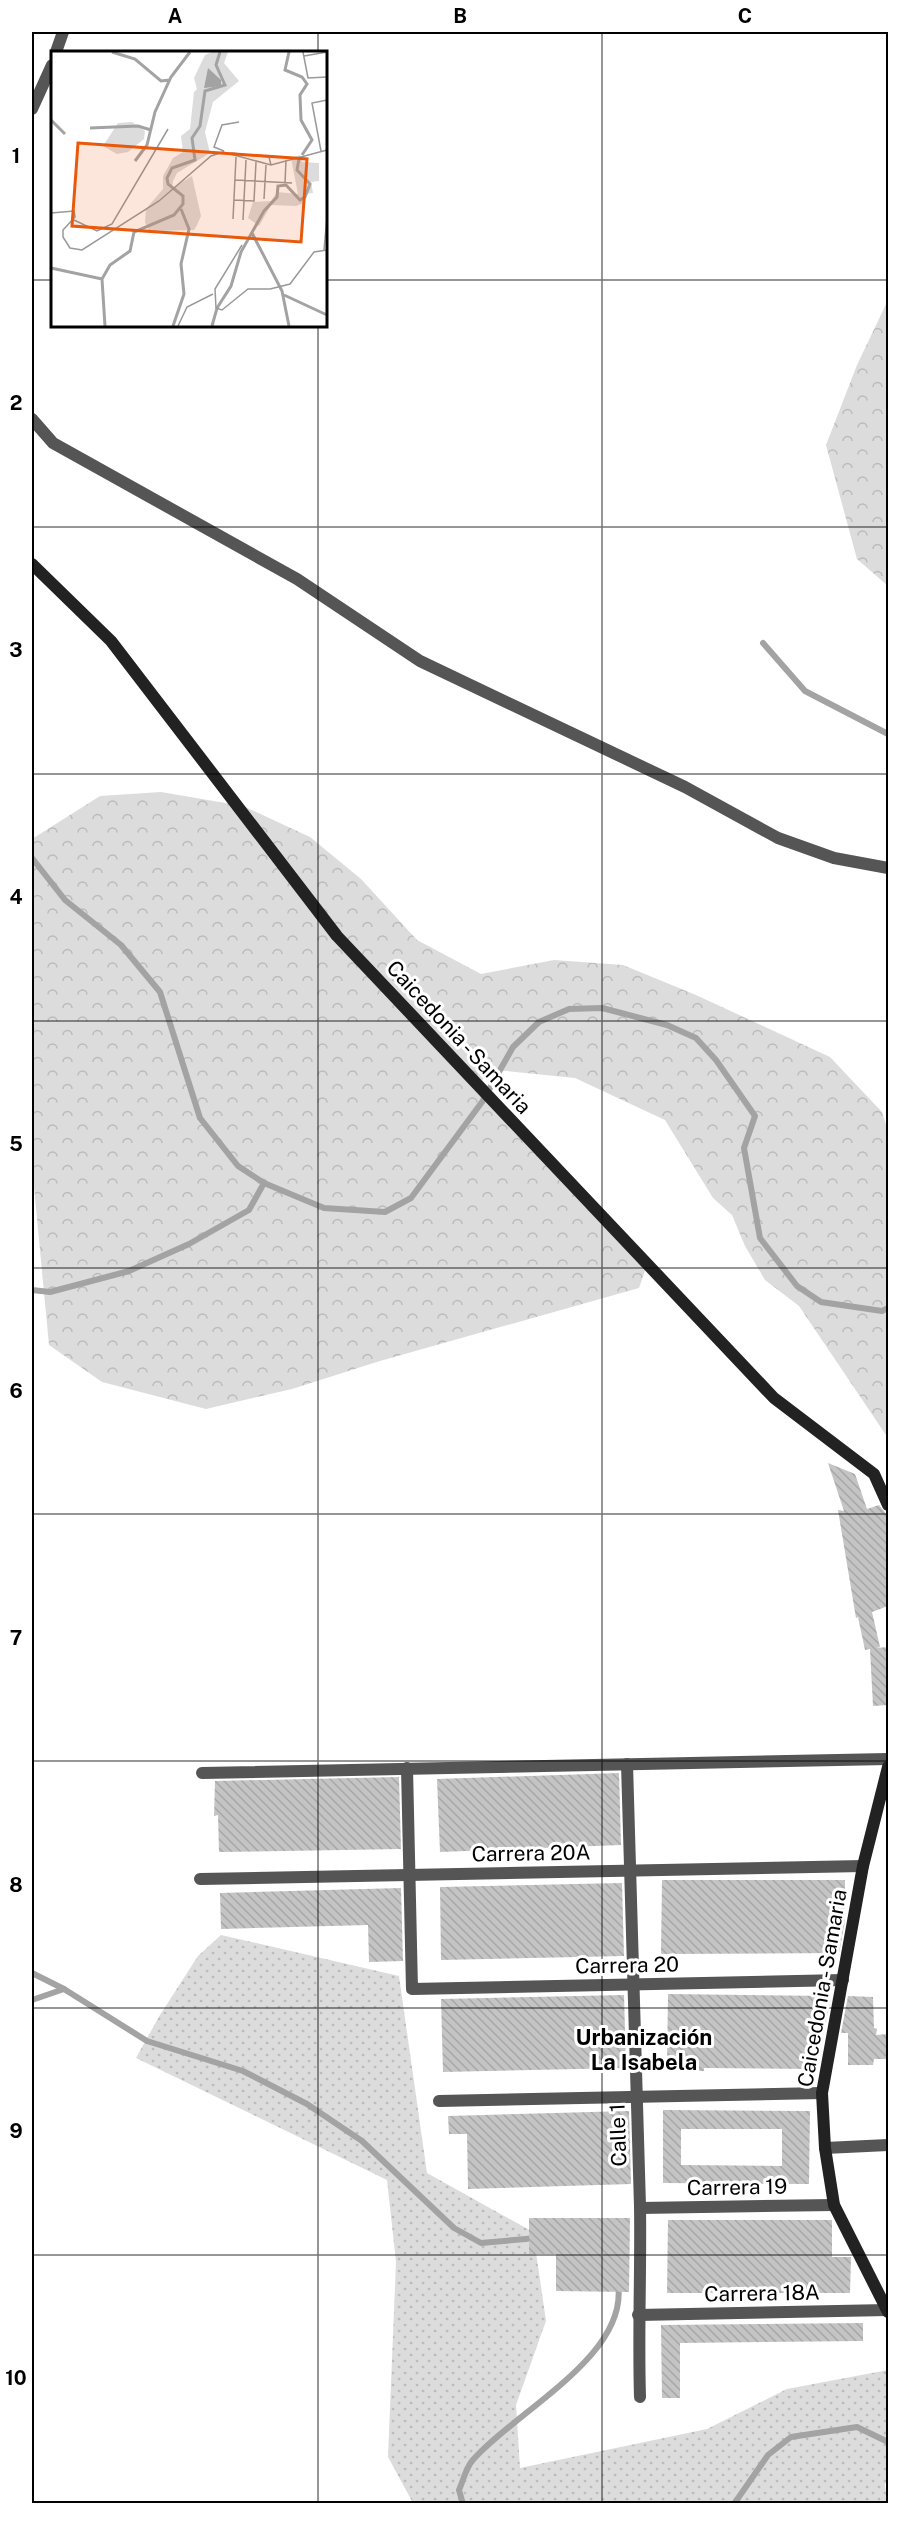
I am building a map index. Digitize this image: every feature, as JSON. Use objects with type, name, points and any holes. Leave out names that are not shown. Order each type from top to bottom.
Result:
[{"type":"street","points":[[56,51],[63,32]]},
{"type":"street","points":[[32,109],[51,67]]},
{"type":"street","points":[[32,419],[53,443],[297,579],[420,661],[685,787],[778,838],[834,858],[888,868]]},
{"type":"street","name":"Caicedonia - Samaria","points":[[32,564],[111,641],[337,936],[774,1398],[874,1474],[888,1505]]},
{"type":"street","points":[[202,1773],[888,1759]]},
{"type":"street","name":"Calle 1","points":[[627,1764],[640,2208],[638,2315],[640,2397]]},
{"type":"street","name":"Caicedonia - Samaria","points":[[888,1767],[863,1866],[822,2093],[825,2148],[834,2205],[888,2311]]},
{"type":"street","points":[[407,1768],[410,1875]]},
{"type":"street","name":"Carrera 20A","points":[[200,1879],[863,1866]]},
{"type":"street","name":"Carrera 20","points":[[410,1875],[412,1989],[843,1980]]},
{"type":"street","points":[[439,2101],[822,2093]]},
{"type":"street","points":[[825,2148],[888,2145]]},
{"type":"street","name":"Carrera 19","points":[[640,2208],[834,2205]]},
{"type":"street","name":"Carrera 18A","points":[[638,2315],[888,2311]]},
{"type":"green space","points":[[888,300],[888,586],[857,559],[826,445],[857,365]]},
{"type":"green space","points":[[161,792],[243,806],[310,837],[361,879],[417,940],[481,974],[554,960],[623,965],[696,995],[830,1057],[882,1112],[888,1131],[888,1438],[799,1306],[765,1280],[745,1246],[732,1215],[713,1198],[665,1120],[575,1078],[497,1070],[482,1080],[649,1259],[639,1288],[380,1361],[292,1389],[206,1409],[102,1382],[49,1345],[32,1166],[32,839],[100,796]]},
{"type":"green space","points":[[221,1935],[399,1976],[427,2173],[533,2232],[546,2321],[516,2405],[520,2468],[707,2429],[787,2389],[888,2370],[888,2482],[885,2484],[887,2503],[413,2503],[388,2457],[396,2262],[387,2180],[136,2058],[160,2015],[198,1956]]},
{"type":"building","points":[[828,1463],[855,1474],[867,1509],[879,1505],[888,1516],[888,1606],[872,1612],[880,1647],[876,1648],[888,1647],[888,1705],[873,1706],[870,1649],[865,1650],[858,1617],[856,1618],[838,1510],[844,1511]]},
{"type":"building","points":[[619,1773],[621,1845],[440,1852],[437,1779]]},
{"type":"building","points":[[399,1777],[401,1849],[219,1852],[218,1815],[214,1816],[215,1781]]},
{"type":"building","points":[[662,1880],[845,1880],[845,1921],[839,1953],[661,1954]]},
{"type":"building","points":[[622,1883],[624,1956],[441,1960],[440,1887]]},
{"type":"building","points":[[401,1888],[403,1961],[369,1962],[368,1925],[221,1929],[220,1893]]},
{"type":"building","points":[[668,1994],[831,1996],[824,2033],[814,2033],[813,2069],[704,2068],[704,2071],[675,2070],[675,2067],[667,2067]]},
{"type":"building","points":[[624,1995],[626,2068],[443,2072],[441,1999]]},
{"type":"building","points":[[848,1996],[873,1997],[874,2028],[877,2029],[876,2035],[888,2034],[888,2059],[874,2059],[873,2065],[848,2065],[848,2033],[841,2033]]},
{"type":"building","points":[[663,2110],[810,2111],[809,2184],[663,2183]],"holes":[[[681,2129],[782,2129],[782,2166],[681,2165]]]},
{"type":"building","points":[[629,2111],[631,2184],[468,2189],[467,2134],[449,2134],[448,2116]]},
{"type":"building","points":[[529,2218],[630,2218],[629,2292],[556,2291],[556,2254],[529,2254]]},
{"type":"building","points":[[668,2220],[832,2220],[832,2257],[851,2257],[850,2293],[667,2293]]},
{"type":"building","points":[[863,2323],[863,2341],[680,2343],[680,2398],[662,2398],[661,2325]]},
{"type":"waterway","points":[[763,643],[805,691],[888,734]]},
{"type":"waterway","points":[[32,858],[65,900],[121,945],[160,992],[200,1118],[238,1166],[264,1183],[324,1208],[385,1212],[411,1198],[482,1102],[513,1047],[539,1022],[569,1009],[602,1008],[667,1025],[696,1038],[716,1060],[755,1116],[744,1148],[760,1238],[797,1286],[821,1302],[882,1311],[888,1308]]},
{"type":"waterway","points":[[32,1290],[50,1292],[129,1271],[189,1244],[249,1210],[264,1183]]},
{"type":"waterway","points":[[32,1973],[64,1989],[147,2041],[243,2071],[307,2104],[362,2141],[454,2228],[481,2243],[537,2238]]},
{"type":"waterway","points":[[32,2000],[64,1989]]},
{"type":"waterway","points":[[463,2504],[459,2490],[472,2461],[491,2442],[565,2381],[588,2359],[606,2335],[617,2310],[618,2284]]},
{"type":"waterway","points":[[734,2504],[768,2455],[791,2437],[857,2427],[888,2442]]},
{"type":"district","name":"Urbanización La Isabela","points":[[644,2050]]}]
